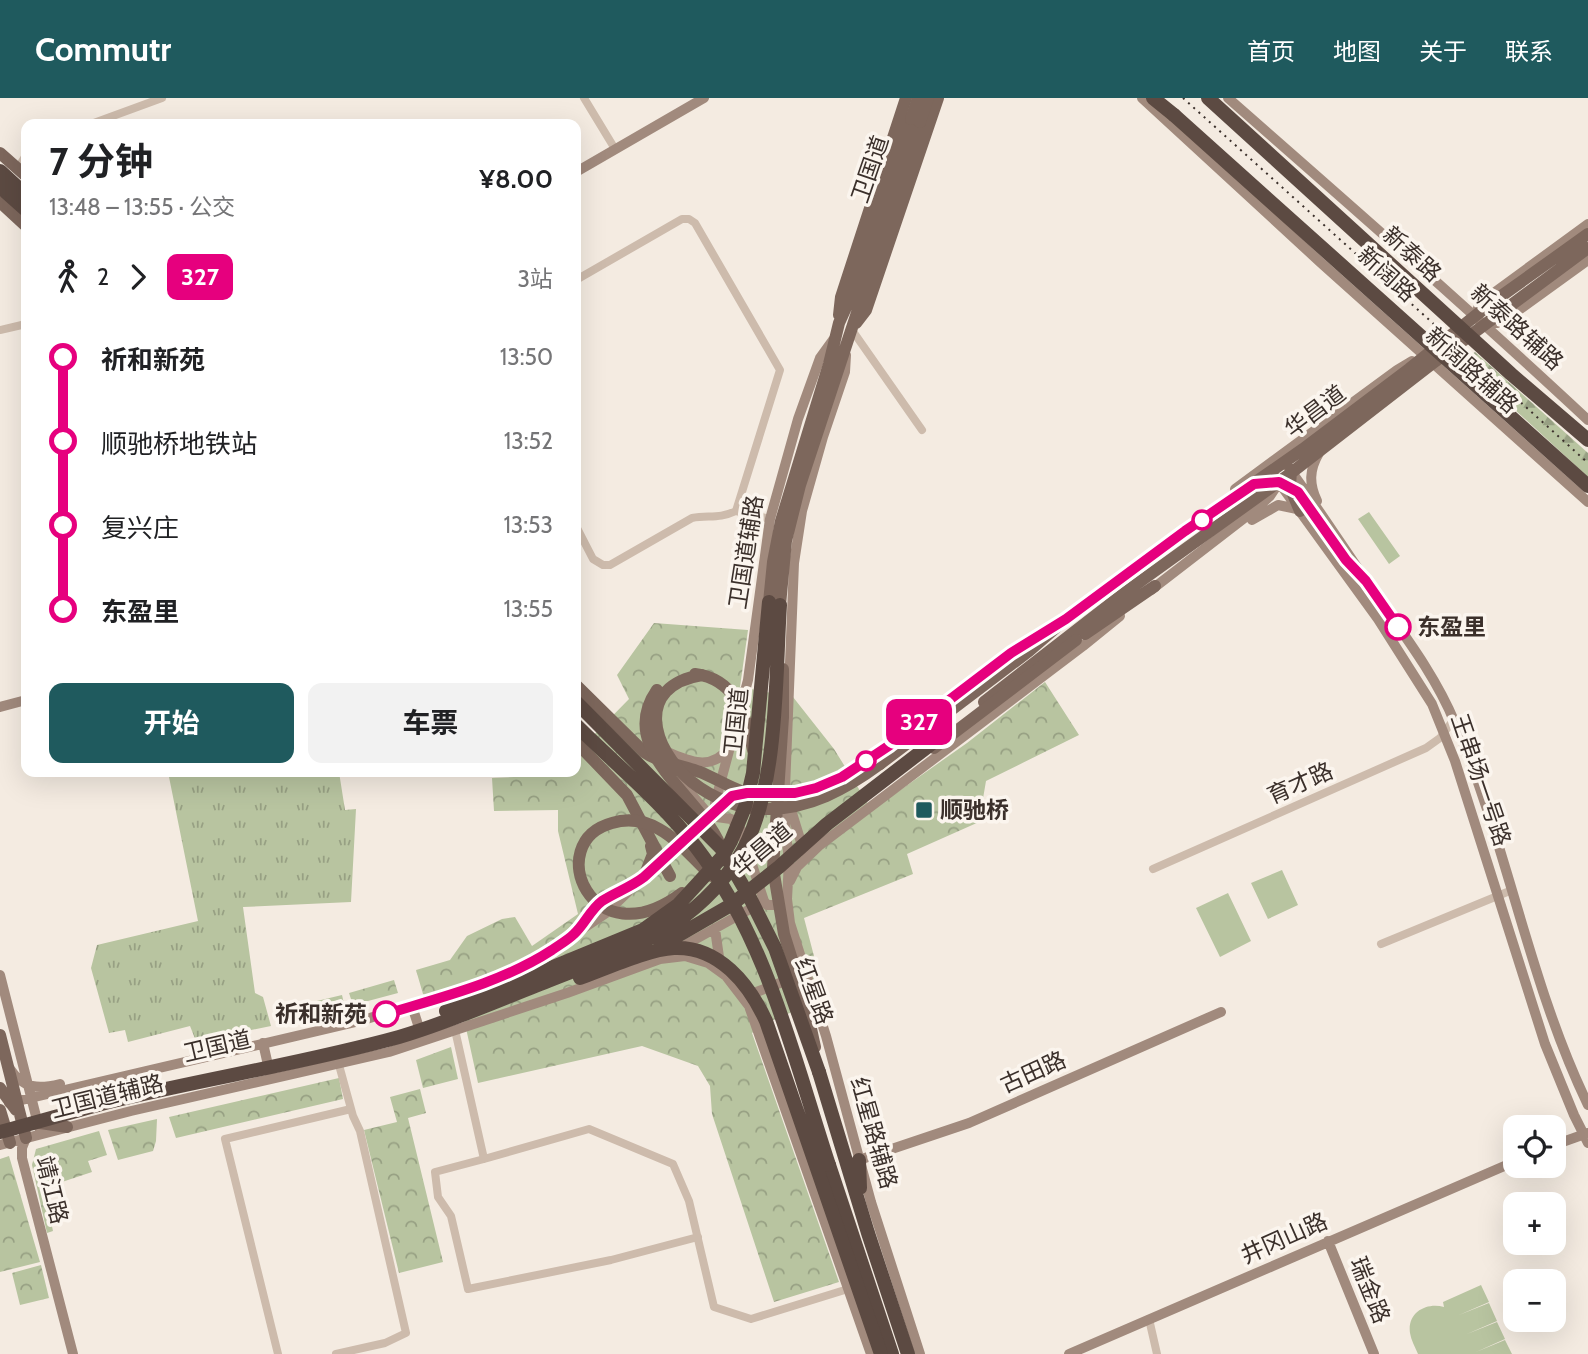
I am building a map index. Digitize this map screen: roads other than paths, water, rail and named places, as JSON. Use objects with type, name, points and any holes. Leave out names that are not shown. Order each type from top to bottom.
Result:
[{"type":"highway","name":"新阔路","points":[[1153,98],[1588,486]]},
{"type":"highway","name":"新泰路","points":[[1208,98],[1511,374],[1588,440]]},
{"type":"highway","points":[[0,171],[21,190]]},
{"type":"highway","points":[[0,187],[21,206]]},
{"type":"highway","name":"卫国道","points":[[0,1123],[110,1093],[369,1035],[445,1011],[643,930],[672,911],[705,877],[726,849],[739,825],[755,764],[774,604]]},
{"type":"highway","name":"卫国道","points":[[3,1140],[114,1101],[382,1041],[510,998],[662,933],[698,905],[738,859],[754,825],[765,786],[774,604]]},
{"type":"highway","name":"红星路","points":[[581,707],[721,848],[751,898],[775,948],[853,1163],[862,1214],[908,1354]]},
{"type":"highway","name":"红星路","points":[[581,730],[684,832],[724,887],[757,951],[892,1354]]},
{"type":"highway","name":"华昌道","points":[[634,959],[682,935],[730,905],[779,867],[827,824],[939,738]]},
{"type":"highway","points":[[634,959],[665,949],[696,951],[727,966],[755,998],[766,1021],[881,1354]]},
{"type":"highway","name":"卫国道","points":[[510,998],[539,992],[634,959]]},
{"type":"main road","points":[[839,323],[841,297],[918,98]]},
{"type":"main road","points":[[853,328],[866,310],[912,111],[928,98]]},
{"type":"main road","points":[[912,111],[938,98]]},
{"type":"main road","name":"卫国道","points":[[834,365],[847,346],[853,328],[853,305],[912,111]]},
{"type":"main road","points":[[0,153],[21,171]]},
{"type":"main road","points":[[0,202],[21,221]]},
{"type":"main road","name":"华昌道","points":[[702,675],[678,681],[662,695],[656,714],[657,729],[663,746],[678,768],[698,786],[735,804],[762,809],[785,808],[815,801],[847,786],[995,678],[1066,619],[1185,531],[1254,484],[1283,471],[1323,447],[1428,359],[1588,234]]},
{"type":"main road","name":"华昌道","points":[[1480,320],[1588,248]]},
{"type":"main road","name":"卫国道","points":[[774,604],[791,520],[834,365],[835,337],[839,323],[853,305]]},
{"type":"main road","name":"华昌道","points":[[939,738],[1283,471],[1303,449],[1409,369],[1428,359]]},
{"type":"main road","points":[[1283,471],[1300,511]]},
{"type":"main road","name":"华昌道","points":[[778,901],[782,879],[797,856],[1076,640],[1155,586]]},
{"type":"main road","points":[[774,604],[783,717],[774,858],[778,901],[787,946],[805,1001],[819,1072]]},
{"type":"main road","points":[[721,848],[702,814],[655,757],[648,741],[646,709],[660,687],[678,676],[689,674],[702,675],[719,682],[737,699],[747,723],[755,764]]},
{"type":"main road","points":[[581,690],[644,752],[662,760],[695,768],[747,793]]},
{"type":"main road","points":[[581,747],[627,795],[650,839],[666,858],[670,876]]},
{"type":"main road","points":[[710,816],[727,798],[747,793],[805,792],[828,784],[866,761]]},
{"type":"main road","points":[[705,877],[657,909],[635,914],[617,913],[600,906],[587,892],[580,876],[581,853],[591,835],[602,827],[623,821],[645,823],[668,835],[724,887]]},
{"type":"main road","points":[[644,877],[653,854],[650,839]]},
{"type":"main road","name":"靖江路","points":[[0,1035],[8,1065],[9,1107],[3,1140]]},
{"type":"main road","points":[[0,1088],[9,1107],[39,1129],[67,1127]]},
{"type":"main road","name":"靖江路","points":[[9,1107],[26,1138]]},
{"type":"street","points":[[105,119],[162,98]]},
{"type":"street","points":[[584,98],[615,149]]},
{"type":"street","points":[[581,169],[704,98]]},
{"type":"street","name":"新阔路辅路","points":[[1142,98],[1588,502]]},
{"type":"street","name":"新泰路辅路","points":[[1228,98],[1480,320],[1588,420]]},
{"type":"street","points":[[581,277],[682,219],[695,223],[780,370],[736,511]]},
{"type":"street","points":[[1588,224],[1480,303],[1480,320],[1497,323],[1505,320],[1588,260]]},
{"type":"street","points":[[0,330],[21,325]]},
{"type":"street","points":[[853,328],[922,430]]},
{"type":"street","name":"卫国道辅路","points":[[9,1107],[31,1092],[49,1086],[87,1078],[111,1079],[360,1021],[498,976],[550,951],[576,932],[591,910],[604,900],[633,886],[666,858],[710,816],[722,783],[748,680],[763,554],[770,519],[798,419],[820,359],[835,337]]},
{"type":"street","name":"卫国道辅路","points":[[786,794],[796,540],[823,437],[845,372],[847,346]]},
{"type":"street","points":[[1185,531],[1210,508],[1283,471],[1397,370],[1428,359]]},
{"type":"street","points":[[1323,447],[1311,471],[1314,495],[1356,559],[1366,581]]},
{"type":"street","name":"华昌道","points":[[787,888],[797,867],[820,845],[1083,646],[1155,586],[1256,509],[1270,496],[1283,471]]},
{"type":"street","name":"王串场一号路","points":[[1283,471],[1366,581],[1426,667],[1454,719],[1512,890],[1545,999],[1588,1105]]},
{"type":"street","points":[[1217,540],[1274,506],[1286,505],[1300,511]]},
{"type":"street","points":[[581,536],[593,559],[603,565],[610,565],[692,519],[704,516],[722,518],[736,511],[770,519]]},
{"type":"street","name":"王串场一号路","points":[[1300,511],[1412,669],[1432,704],[1444,732],[1545,1044],[1586,1137]]},
{"type":"street","name":"华昌道","points":[[866,761],[1011,653],[1066,619]]},
{"type":"street","points":[[748,680],[790,684]]},
{"type":"street","points":[[0,705],[21,699]]},
{"type":"street","points":[[581,728],[601,709]]},
{"type":"street","name":"育才路","points":[[1153,869],[1433,745],[1454,719]]},
{"type":"street","points":[[621,729],[695,768],[714,761],[730,746]]},
{"type":"street","points":[[662,760],[710,816],[731,819],[740,828],[764,901],[767,905],[780,907],[790,923]]},
{"type":"street","points":[[786,794],[806,858]]},
{"type":"street","name":"红星路辅路","points":[[786,794],[784,820],[789,861],[787,888],[790,923],[826,1036],[853,1163],[920,1354]]},
{"type":"street","points":[[644,877],[670,876],[676,888],[709,929],[719,971]]},
{"type":"street","points":[[660,959],[709,929],[787,888]]},
{"type":"street","points":[[1381,944],[1512,890]]},
{"type":"street","points":[[709,929],[708,963],[743,997],[759,1031],[871,1354]]},
{"type":"street","points":[[550,951],[574,990]]},
{"type":"street","name":"卫国道辅路","points":[[67,1127],[339,1065],[424,1041],[660,959],[685,956],[708,963]]},
{"type":"street","points":[[743,997],[806,974]]},
{"type":"street","points":[[0,975],[39,1129]]},
{"type":"street","points":[[412,1006],[424,1041]]},
{"type":"street","name":"古田路","points":[[853,1163],[969,1123],[1221,1013]]},
{"type":"street","points":[[455,1030],[484,1159]]},
{"type":"street","points":[[263,1043],[271,1080]]},
{"type":"street","points":[[8,1065],[16,1079],[31,1092]]},
{"type":"street","points":[[336,1354],[385,1343],[405,1333],[360,1131],[339,1065]]},
{"type":"street","points":[[278,1354],[225,1139],[351,1109]]},
{"type":"street","name":"卫国道辅路","points":[[3,1140],[26,1138],[39,1129]]},
{"type":"street","points":[[698,1237],[611,1260],[468,1289],[451,1216],[438,1197],[435,1172],[589,1129],[673,1164],[689,1201],[698,1237],[714,1307],[751,1319],[848,1289]]},
{"type":"street","points":[[1566,1143],[1586,1137]]},
{"type":"street","name":"靖江路","points":[[26,1138],[22,1157],[71,1354]]},
{"type":"street","name":"靖江路","points":[[3,1140],[28,1199],[71,1354]]},
{"type":"street","name":"井冈山路","points":[[1069,1354],[1503,1169]]},
{"type":"street","name":"瑞金路","points":[[1329,1243],[1374,1354]]},
{"type":"street","points":[[1149,1321],[1157,1354]]},
{"type":"street","name":"井冈山路","points":[[1078,1354],[1149,1321]]},
{"type":"railway","points":[[1183,98],[1588,463]]},
{"type":"place","name":"东盈里","points":[[1398,627]]},
{"type":"place","name":"顺驰桥","points":[[924,810]]},
{"type":"place","name":"祈和新苑","points":[[386,1014]]}]
